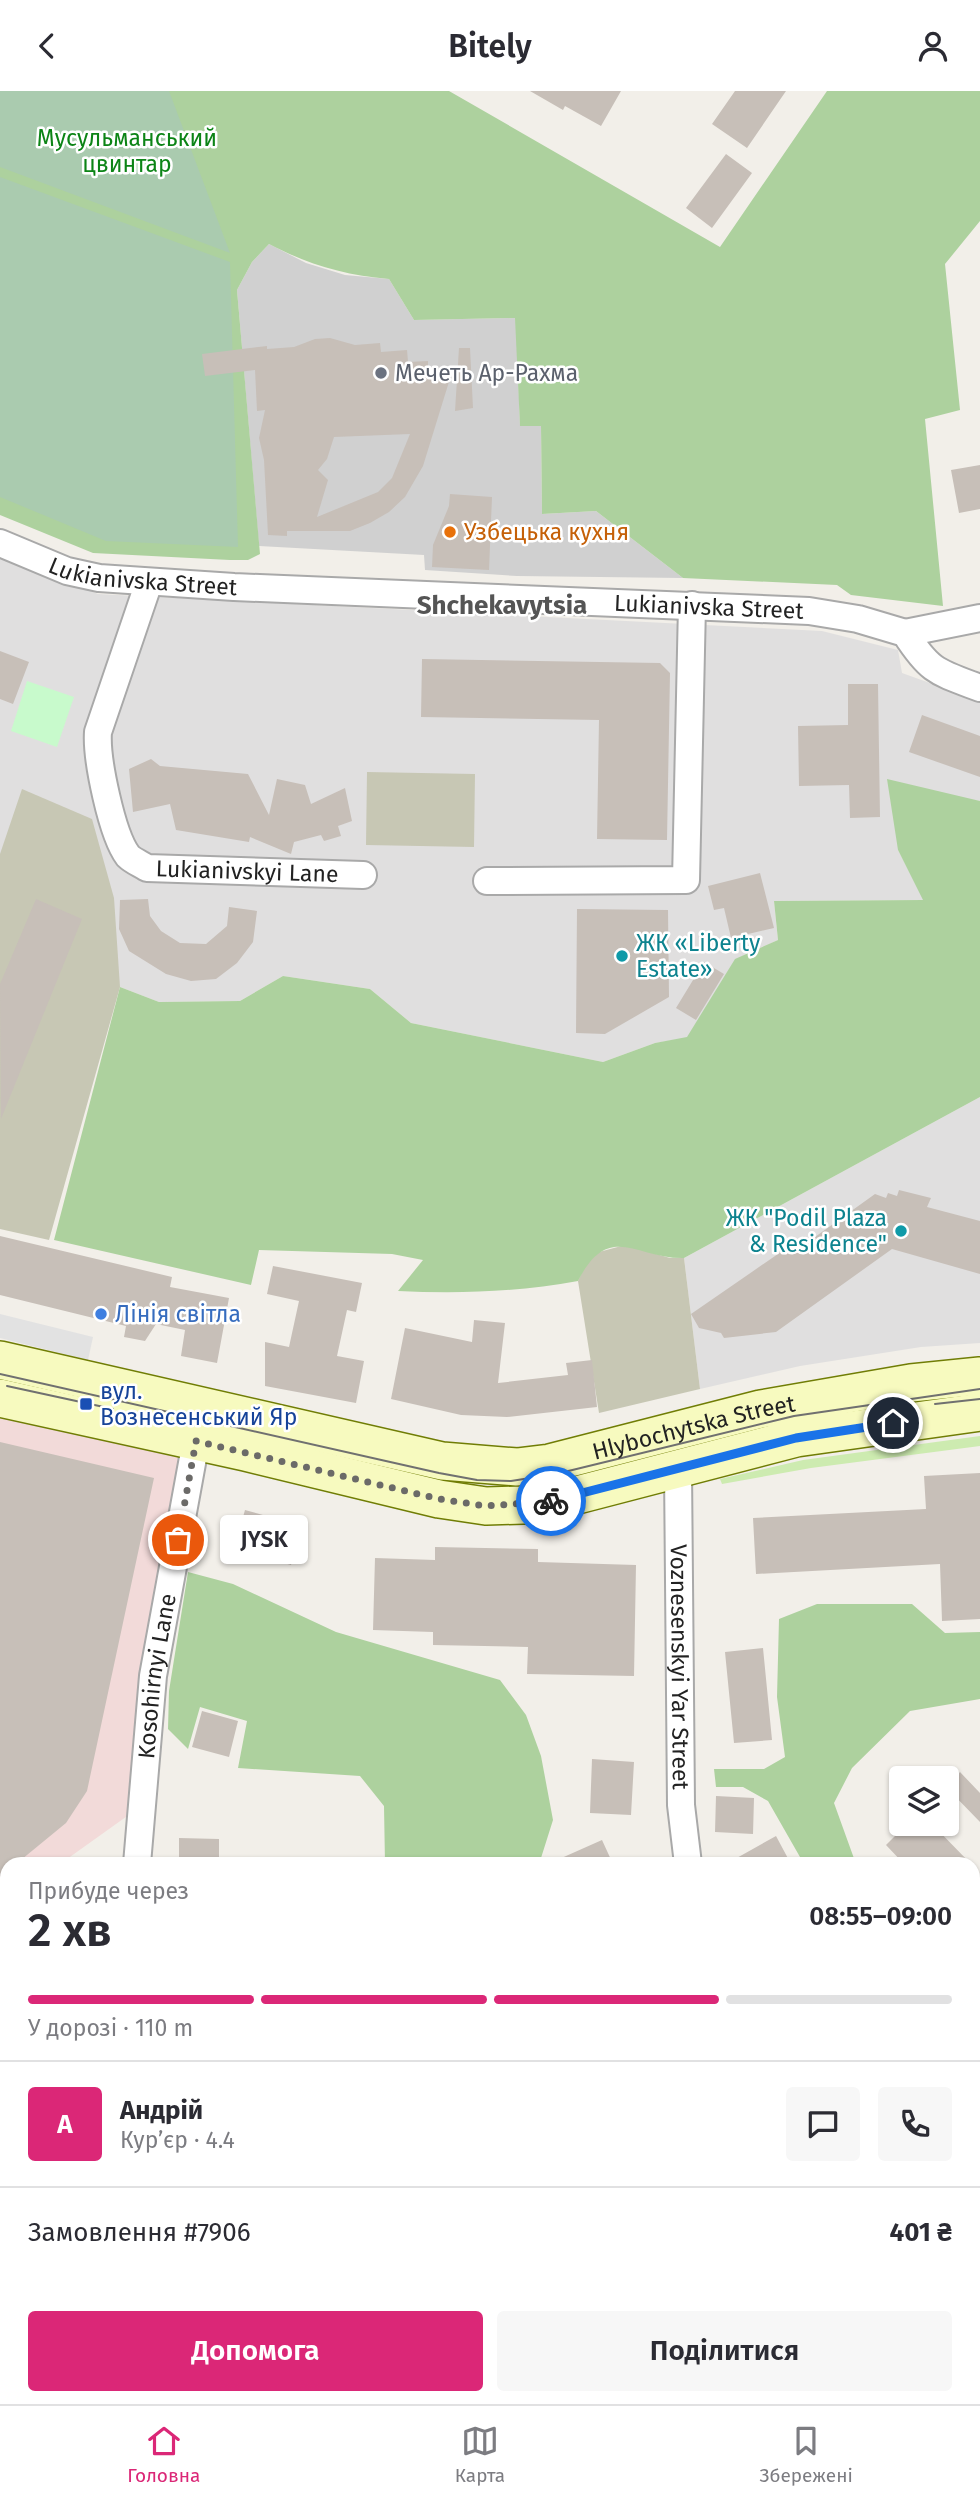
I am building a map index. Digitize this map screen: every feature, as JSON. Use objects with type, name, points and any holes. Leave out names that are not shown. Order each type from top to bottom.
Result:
[{"type":"main road","name":"Hlybochytska Street","points":[[0,1360],[442,1461],[517,1467],[550,1463],[816,1398],[911,1383],[980,1376]]},
{"type":"main road","name":"Hlybochytska Street","points":[[0,1398],[439,1499],[486,1506],[523,1505],[562,1499],[796,1438],[980,1412]]},
{"type":"street","name":"Lukianivska Street","points":[[0,543],[67,571],[99,578],[809,611],[858,619],[905,633]]},
{"type":"street","name":"Lukianivskyi Lane","points":[[149,582],[98,732],[97,751],[102,775],[120,841],[130,858],[147,868],[363,876]]},
{"type":"street","points":[[488,881],[686,880],[692,605]]},
{"type":"street","points":[[980,618],[905,633],[925,664],[939,673],[980,688]]},
{"type":"street","name":"Kosohirnyi Lane","points":[[138,1857],[153,1677],[204,1406]]},
{"type":"street","name":"Voznesenskyi Yar Street","points":[[677,1469],[681,1805],[687,1857]]},
{"type":"shaded area","name":"Мечеть Ар-Рахма","points":[[269,244],[306,263],[345,275],[389,279],[414,320],[516,318],[520,425],[541,425],[542,514],[596,511],[683,578],[517,576],[425,570],[424,555],[259,546],[237,290],[252,262]]},
{"type":"shaded area","points":[[0,555],[98,594],[822,631],[898,650],[902,673],[980,701],[980,801],[960,798],[898,850],[924,900],[774,901],[778,940],[735,960],[687,1038],[655,1043],[603,1062],[411,1023],[370,989],[283,976],[240,1001],[159,1002],[120,987],[85,891],[0,855]]},
{"type":"shaded area","points":[[367,772],[475,774],[474,847],[366,845]]},
{"type":"shaded area","points":[[22,789],[92,819],[114,898],[120,987],[49,1240],[0,1229],[0,854]]},
{"type":"shaded area","name":"ЖК \"Podil Plaza & Residence\"","points":[[980,1097],[980,1343],[921,1347],[800,1366],[700,1389],[684,1258]]},
{"type":"shaded area","points":[[625,1245],[670,1258],[684,1258],[700,1389],[599,1413],[578,1281],[586,1264],[599,1252]]},
{"type":"shaded area","points":[[0,1314],[93,1337],[88,1360],[0,1338]]},
{"type":"shaded area","points":[[0,1410],[184,1455],[137,1809],[70,1857],[0,1857]]},
{"type":"green space","points":[[0,91],[449,91],[720,247],[827,91],[980,91],[980,221],[945,264],[960,410],[925,419],[943,606],[851,595],[837,585],[683,578],[596,511],[542,514],[541,426],[520,426],[515,318],[414,320],[389,279],[327,268],[269,244],[252,262],[237,290],[260,554],[248,560],[230,560],[93,553],[0,515]]},
{"type":"green space","name":"Мусульманський цвинтар","points":[[0,91],[169,91],[230,253],[0,167]]},
{"type":"green space","points":[[0,177],[230,262],[238,547],[106,541],[0,497]]},
{"type":"green space","points":[[27,681],[74,697],[57,747],[11,731]]},
{"type":"green space","points":[[887,779],[980,801],[980,1097],[684,1258],[613,1247],[601,1252],[589,1263],[578,1281],[556,1285],[488,1291],[398,1291],[423,1260],[392,1254],[259,1250],[251,1285],[54,1240],[120,987],[159,1002],[240,1001],[283,976],[370,989],[411,1023],[603,1062],[655,1043],[687,1037],[735,959],[778,940],[774,901],[923,900],[898,850]]},
{"type":"green space","points":[[980,1436],[980,1446],[811,1468],[722,1484],[720,1479],[803,1460]]},
{"type":"green space","points":[[188,1572],[233,1584],[336,1632],[500,1680],[526,1715],[541,1756],[553,1820],[541,1857],[385,1857],[384,1806],[360,1776],[238,1768],[247,1721],[200,1707],[188,1749],[168,1729],[169,1691]]},
{"type":"green space","points":[[817,1604],[912,1604],[945,1633],[980,1632],[980,1699],[910,1711],[852,1768],[834,1803],[853,1857],[800,1857],[768,1801],[743,1787],[716,1787],[714,1769],[764,1769],[785,1757],[777,1697],[779,1619]]},
{"type":"building","points":[[530,91],[621,91],[601,126],[565,106],[563,110]]},
{"type":"building","points":[[735,91],[786,91],[747,148],[712,124]]},
{"type":"building","points":[[726,154],[752,173],[712,228],[686,208]]},
{"type":"building","points":[[330,338],[355,345],[380,343],[381,352],[407,350],[408,362],[428,361],[428,373],[452,372],[423,466],[405,497],[389,512],[350,531],[287,531],[287,536],[268,535],[264,460],[259,438],[265,410],[257,411],[255,370],[205,376],[202,354],[267,346],[267,349],[294,347],[315,339]],"holes":[[[410,434],[392,478],[378,492],[317,517],[328,480],[318,470],[327,459],[334,437]]]},
{"type":"building","points":[[459,348],[470,348],[473,408],[455,411]]},
{"type":"building","points":[[980,465],[980,509],[959,513],[951,470]]},
{"type":"building","points":[[450,494],[492,497],[489,570],[432,567],[433,545],[449,506]]},
{"type":"building","points":[[0,651],[29,662],[13,704],[0,699]]},
{"type":"building","points":[[422,659],[660,663],[670,673],[667,840],[597,839],[599,720],[421,717]]},
{"type":"building","points":[[848,684],[878,684],[880,817],[850,818],[849,785],[799,786],[798,726],[848,725]]},
{"type":"building","points":[[922,715],[980,736],[980,777],[909,752]]},
{"type":"building","points":[[151,759],[160,766],[248,774],[269,815],[277,779],[305,785],[311,804],[345,788],[352,821],[338,826],[341,836],[324,841],[321,835],[294,842],[291,854],[250,837],[249,842],[176,830],[170,804],[133,812],[129,769]]},
{"type":"building","points":[[760,873],[774,928],[731,938],[724,908],[714,910],[708,886]]},
{"type":"building","points":[[36,899],[82,919],[1,1119],[0,984]]},
{"type":"building","points":[[148,899],[150,916],[161,931],[180,943],[206,944],[227,926],[229,907],[257,911],[253,942],[237,963],[216,979],[191,981],[166,974],[129,951],[119,929],[120,900]]},
{"type":"building","name":"ЖК «Liberty Estate»","points":[[577,909],[668,910],[669,997],[605,1034],[576,1033]]},
{"type":"building","points":[[704,962],[724,974],[696,1020],[676,1008]]},
{"type":"building","points":[[899,1190],[931,1198],[927,1207],[980,1221],[980,1274],[892,1249],[776,1332],[724,1338],[721,1333],[699,1328],[691,1314],[804,1236],[808,1242],[875,1194],[886,1198],[888,1193],[897,1196]]},
{"type":"building","points":[[0,1236],[172,1277],[170,1287],[229,1298],[217,1363],[181,1356],[185,1330],[156,1324],[145,1341],[124,1337],[126,1326],[0,1295]]},
{"type":"building","points":[[273,1266],[362,1283],[356,1312],[347,1310],[337,1356],[364,1361],[356,1403],[265,1386],[265,1342],[289,1347],[299,1301],[267,1294]]},
{"type":"building","points":[[474,1320],[505,1323],[498,1383],[568,1375],[566,1363],[592,1360],[597,1407],[507,1417],[461,1415],[391,1399],[405,1328],[472,1342]]},
{"type":"building","points":[[0,1442],[154,1478],[87,1791],[66,1823],[25,1857],[0,1857]]},
{"type":"building","points":[[980,1473],[980,1619],[942,1621],[940,1564],[756,1574],[753,1518],[926,1509],[924,1476]]},
{"type":"building","points":[[245,1510],[302,1526],[291,1565],[234,1549]]},
{"type":"building","points":[[435,1547],[538,1549],[538,1562],[636,1565],[634,1676],[527,1674],[528,1647],[433,1645],[433,1632],[373,1630],[375,1558],[435,1560]]},
{"type":"building","points":[[763,1648],[772,1740],[734,1743],[725,1652]]},
{"type":"building","points":[[202,1711],[238,1721],[229,1757],[192,1747]]},
{"type":"building","points":[[592,1759],[634,1762],[631,1815],[590,1813]]},
{"type":"building","points":[[959,1773],[980,1793],[980,1822],[959,1800]]},
{"type":"building","points":[[716,1796],[754,1798],[753,1834],[715,1832]]},
{"type":"building","points":[[776,1836],[787,1857],[738,1857]]},
{"type":"building","points":[[895,1836],[944,1836],[964,1857],[897,1857],[886,1845]]},
{"type":"building","points":[[179,1838],[219,1839],[219,1857],[179,1857]]},
{"type":"building","points":[[602,1840],[610,1857],[564,1857]]},
{"type":"tram line","points":[[0,1374],[439,1473],[477,1480],[511,1481],[556,1474],[794,1416],[980,1389]]},
{"type":"tram line","points":[[7,1386],[113,1409]]},
{"type":"tram line","points":[[935,1404],[980,1399]]},
{"type":"way so far","points":[[178,1540],[196,1441],[439,1499],[486,1506],[551,1501]]},
{"type":"place","name":"Мечеть Ар-Рахма","points":[[381,373]]},
{"type":"place","name":"Узбецька кухня","points":[[450,532]]},
{"type":"place","name":"ЖК «Liberty Estate»","points":[[622,956]]},
{"type":"place","name":"ЖК \"Podil Plaza & Residence\"","points":[[901,1231]]},
{"type":"place","name":"Лінія світла","points":[[101,1314]]},
{"type":"place","name":"вул. Вознесенський Яр","points":[[86,1404]]},
{"type":"place","name":"JYSK","points":[[178,1540]]},
{"type":"district","name":"Shchekavytsia","points":[[502,605]]},
{"type":"route","points":[[551,1501],[796,1438],[893,1423]]}]
